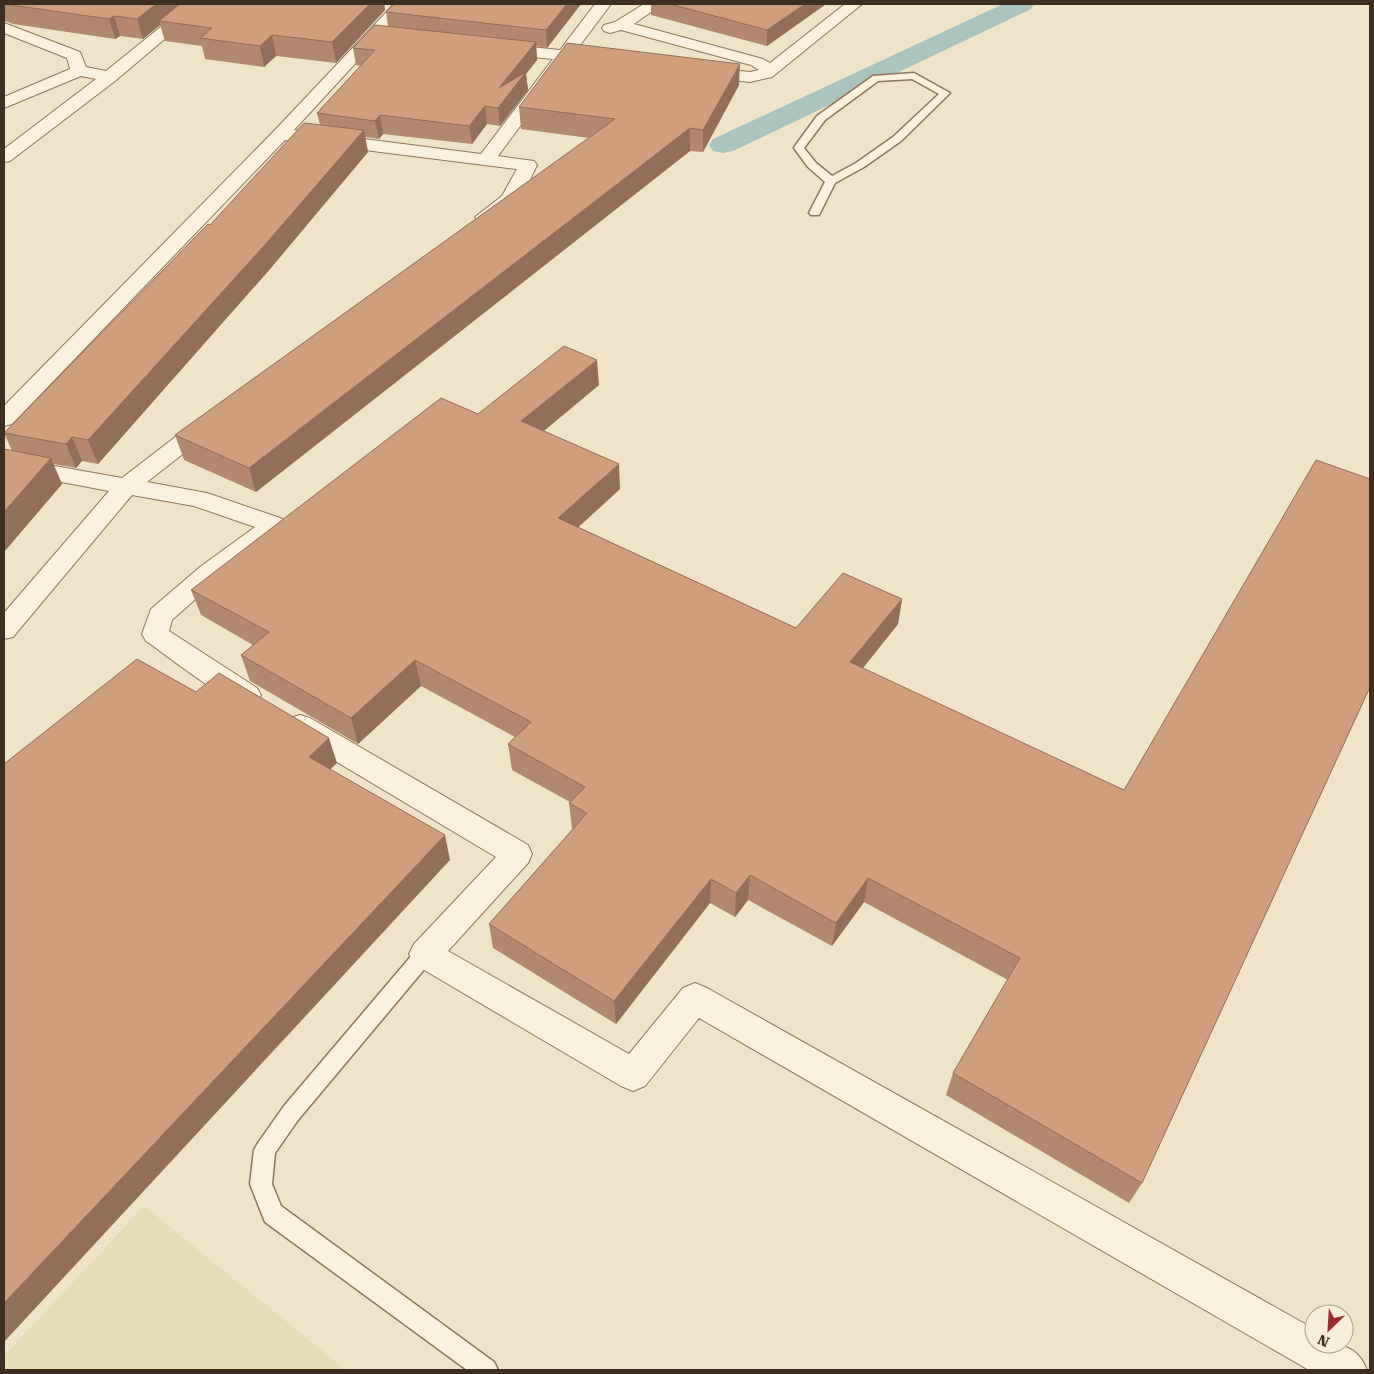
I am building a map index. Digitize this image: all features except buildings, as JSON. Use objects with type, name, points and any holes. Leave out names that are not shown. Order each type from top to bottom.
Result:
[{"type":"street","points":[[4,157],[109,77],[198,4]]},
{"type":"street","points":[[4,420],[281,134],[402,4]]},
{"type":"street","points":[[486,159],[603,4]]},
{"type":"street","points":[[580,35],[621,25],[654,4]]},
{"type":"street","points":[[692,71],[750,77],[766,74],[854,4]]},
{"type":"street","points":[[621,25],[757,62],[768,68],[766,74]]},
{"type":"street","points":[[4,28],[74,55],[79,71]]},
{"type":"street","points":[[374,35],[393,37]]},
{"type":"street","points":[[488,48],[613,62]]},
{"type":"street","points":[[4,103],[79,71],[109,77]]},
{"type":"street","points":[[281,134],[528,165],[510,199],[469,229]]},
{"type":"street","points":[[4,630],[125,487],[224,411]]},
{"type":"street","points":[[4,464],[198,499],[274,525],[209,573],[160,616],[155,634],[210,673],[517,854],[425,954],[632,1075],[695,998],[1347,1370]]},
{"type":"lane","points":[[815,213],[830,181],[860,165],[897,139],[945,93],[914,76],[876,78],[821,118],[799,148],[812,165],[830,181]]},
{"type":"lane","points":[[425,954],[291,1113],[265,1150],[261,1184],[273,1214],[486,1370]]},
{"type":"shaded area","points":[[144,1206],[346,1370],[4,1370],[4,1356]]},
{"type":"waterway","points":[[723,145],[1022,4]]}]
